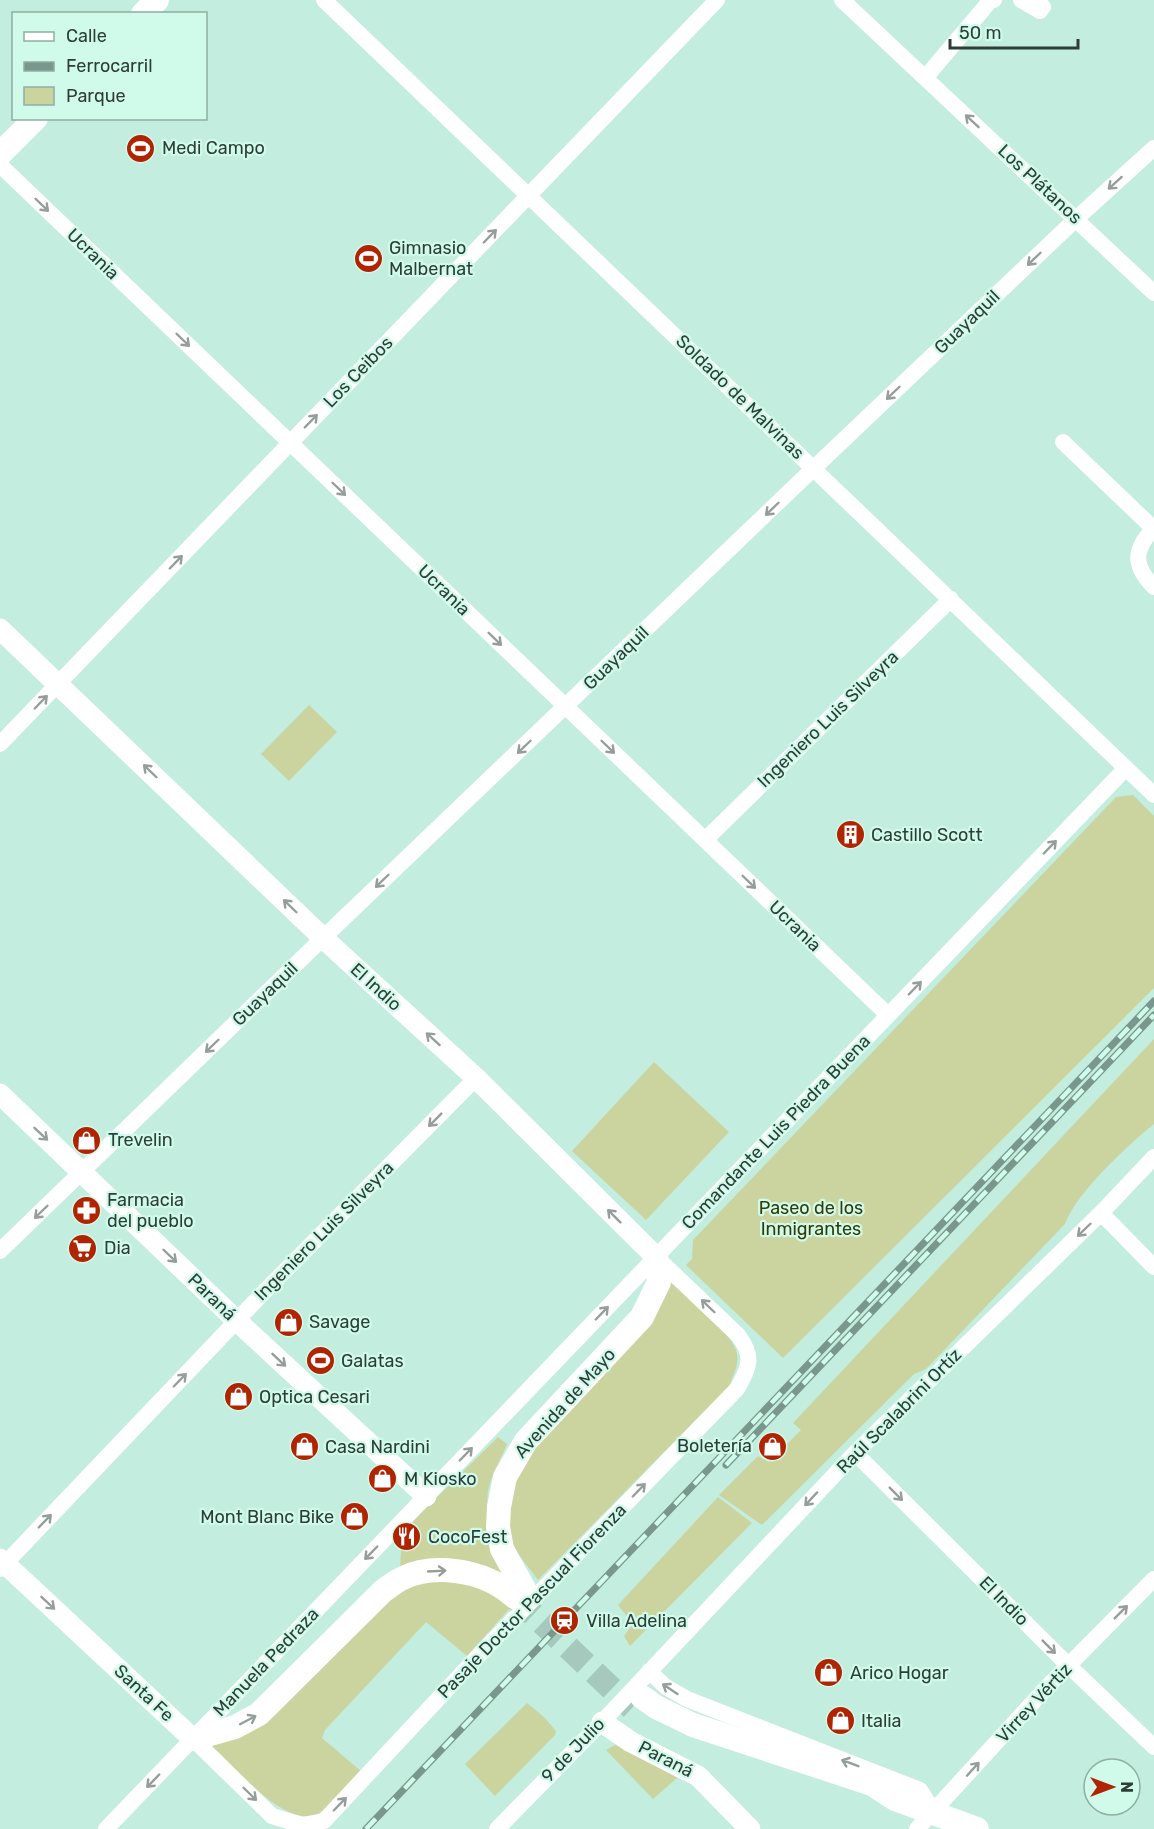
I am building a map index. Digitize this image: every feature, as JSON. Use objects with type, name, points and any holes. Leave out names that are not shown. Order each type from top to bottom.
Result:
[{"type":"main road","points":[[145,12],[157,0]]},
{"type":"main road","points":[[0,154],[34,120]]},
{"type":"main road","name":"Avenida de Mayo","points":[[193,1739],[235,1727],[259,1714],[383,1591],[403,1578],[418,1572],[443,1570],[469,1574],[520,1593],[502,1549],[498,1527],[505,1477],[526,1441],[642,1317],[659,1282],[656,1257]]},
{"type":"main road","points":[[637,1702],[656,1707],[693,1725],[872,1784],[895,1799],[977,1829]]},
{"type":"street","name":"Soldado de Malvinas","points":[[324,0],[1154,795]]},
{"type":"street","name":"Los Ceibos","points":[[0,744],[717,0]]},
{"type":"street","name":"Los Plátanos","points":[[842,0],[1077,218],[1154,293]]},
{"type":"street","points":[[925,78],[992,0]]},
{"type":"street","points":[[1021,0],[1040,11],[1043,7],[1037,0]]},
{"type":"street","name":"Guayaquil","points":[[0,1251],[814,468],[1154,148]]},
{"type":"street","name":"Ucrania","points":[[0,165],[888,1015]]},
{"type":"street","points":[[1063,442],[1154,528],[1143,540],[1137,559],[1142,575],[1154,586]]},
{"type":"street","name":"Ingeniero Luis Silveyra","points":[[705,840],[951,599]]},
{"type":"street","name":"El Indio","points":[[0,629],[323,938],[476,1078],[738,1335],[748,1349]]},
{"type":"street","name":"Comandante Luis Piedra Buena","points":[[426,1496],[1126,768]]},
{"type":"street","name":"Ingeniero Luis Silveyra","points":[[2,1564],[476,1078]]},
{"type":"street","name":"Paraná","points":[[0,1094],[237,1321],[426,1496]]},
{"type":"street","name":"Raúl Scalabrini Ortíz","points":[[649,1671],[855,1453],[1101,1213],[1154,1157]]},
{"type":"street","points":[[1101,1213],[1154,1267]]},
{"type":"street","name":"Pasaje Doctor Pascual Fiorenza","points":[[289,1822],[302,1825],[324,1821],[358,1786],[481,1653],[737,1389],[747,1372],[748,1349]]},
{"type":"street","name":"El Indio","points":[[855,1453],[1068,1665],[1154,1747]]},
{"type":"street","name":"Manuela Pedraza","points":[[106,1829],[426,1496]]},
{"type":"street","name":"Santa Fe","points":[[2,1564],[193,1739],[272,1816],[289,1822]]},
{"type":"street","name":"Virrey Vértiz","points":[[917,1829],[1068,1665],[1154,1579]]},
{"type":"street","points":[[649,1671],[666,1687],[687,1699],[920,1790],[933,1812]]},
{"type":"street","name":"9 de Julio","points":[[497,1829],[649,1671]]},
{"type":"street","name":"Paraná","points":[[602,1722],[631,1742],[698,1776],[750,1829]]},
{"type":"green space","points":[[309,705],[337,732],[289,781],[261,754]]},
{"type":"green space","name":"Paseo de los Inmigrantes","points":[[1133,795],[1154,816],[1154,988],[783,1358],[686,1265],[692,1259],[693,1240],[1116,797]]},
{"type":"green space","points":[[1154,1039],[1154,1124],[1091,1184],[1065,1224],[926,1369],[914,1374],[762,1525],[719,1495],[758,1456],[769,1462],[801,1430],[793,1423]]},
{"type":"green space","points":[[654,1062],[729,1132],[646,1220],[572,1151]]},
{"type":"green space","points":[[668,1278],[708,1314],[734,1345],[737,1363],[729,1386],[538,1580],[515,1550],[508,1526],[517,1469]]},
{"type":"green space","points":[[498,1437],[507,1444],[490,1483],[487,1497],[488,1510],[490,1524],[500,1550],[518,1588],[400,1569],[402,1532]]},
{"type":"green space","points":[[718,1497],[752,1523],[630,1646],[624,1636],[633,1624],[618,1605]]},
{"type":"green space","points":[[453,1580],[490,1591],[513,1605],[467,1656],[426,1622],[325,1730],[322,1738],[362,1772],[335,1801],[323,1810],[317,1814],[304,1816],[290,1813],[261,1793],[212,1746],[383,1602],[416,1585],[432,1581]]},
{"type":"green space","points":[[527,1703],[544,1717],[556,1731],[555,1735],[495,1796],[465,1764]]},
{"type":"green space","points":[[615,1745],[632,1751],[677,1778],[653,1799],[606,1750]]},
{"type":"tunnel","points":[[516,1598],[632,1708]]},
{"type":"railway","points":[[366,1829],[1154,1001]]},
{"type":"railway","points":[[726,1465],[1154,1015]]},
{"type":"place","name":"Medi Campo","points":[[141,148]]},
{"type":"place","name":"Gimnasio Malbernat","points":[[368,258]]},
{"type":"place","name":"Castillo Scott","points":[[850,835]]},
{"type":"place","name":"Trevelin","points":[[87,1140]]},
{"type":"place","name":"Farmacia del pueblo","points":[[86,1210]]},
{"type":"place","name":"Dia","points":[[83,1248]]},
{"type":"place","name":"Savage","points":[[288,1322]]},
{"type":"place","name":"Galatas","points":[[320,1361]]},
{"type":"place","name":"Optica Cesari","points":[[238,1397]]},
{"type":"place","name":"Boletería","points":[[773,1446]]},
{"type":"place","name":"Casa Nardini","points":[[304,1447]]},
{"type":"place","name":"M Kiosko","points":[[383,1479]]},
{"type":"place","name":"Mont Blanc Bike","points":[[355,1517]]},
{"type":"place","name":"CocoFest","points":[[407,1537]]},
{"type":"place","name":"Villa Adelina","points":[[565,1621]]},
{"type":"place","name":"Arico Hogar","points":[[829,1673]]},
{"type":"place","name":"Italia","points":[[840,1721]]}]
